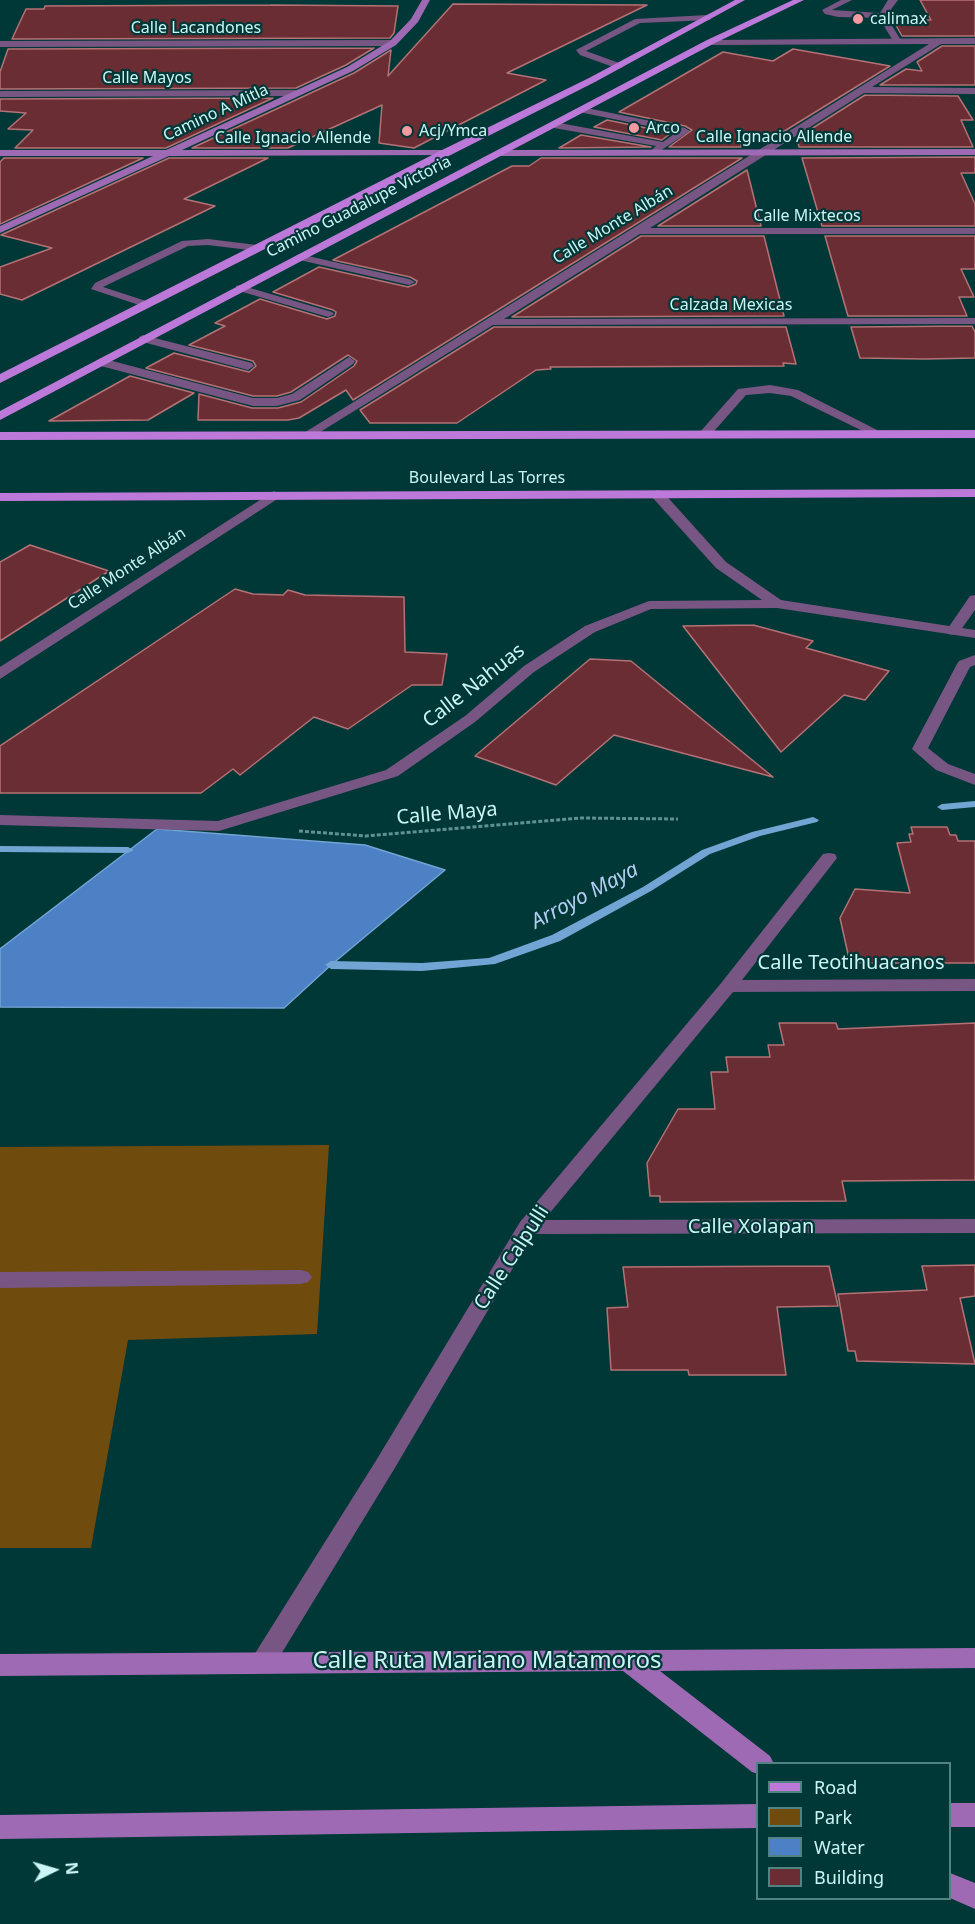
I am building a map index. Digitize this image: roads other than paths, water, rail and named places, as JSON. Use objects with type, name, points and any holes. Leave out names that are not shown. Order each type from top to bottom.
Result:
[{"type":"main road","name":"Camino Guadalupe Victoria","points":[[0,379],[618,66],[741,0]]},
{"type":"main road","name":"Camino Guadalupe Victoria","points":[[0,416],[710,42],[800,0]]},
{"type":"main road","points":[[0,436],[975,434]]},
{"type":"main road","name":"Boulevard Las Torres","points":[[0,497],[975,493]]},
{"type":"street","name":"Camino A Mitla","points":[[3,227],[350,69],[393,43],[415,20],[426,0]]},
{"type":"street","points":[[848,0],[826,10],[838,14],[882,16]]},
{"type":"street","points":[[882,16],[894,0]]},
{"type":"street","points":[[882,16],[898,42]]},
{"type":"street","points":[[618,66],[580,50],[638,21],[708,18]]},
{"type":"street","points":[[710,42],[975,42]]},
{"type":"street","name":"Calle Monte Albán","points":[[304,436],[638,231],[938,42]]},
{"type":"street","name":"Calle Lacandones","points":[[0,44],[393,43]]},
{"type":"street","points":[[861,90],[975,91]]},
{"type":"street","name":"Calle Mayos","points":[[0,94],[295,93]]},
{"type":"street","points":[[582,110],[685,131],[654,152]]},
{"type":"street","points":[[554,125],[664,145]]},
{"type":"street","name":"Calle Ignacio Allende","points":[[500,153],[975,152]]},
{"type":"street","name":"Calle Ignacio Allende","points":[[0,153],[443,153]]},
{"type":"street","name":"Calle Mixtecos","points":[[638,231],[975,231]]},
{"type":"street","points":[[145,304],[97,289],[99,285],[186,243],[208,242],[257,248]]},
{"type":"street","points":[[299,257],[409,282]]},
{"type":"street","points":[[240,288],[328,314]]},
{"type":"street","name":"Calzada Mexicas","points":[[487,322],[975,321]]},
{"type":"street","points":[[143,339],[248,366]]},
{"type":"street","points":[[101,362],[253,402],[277,402],[296,397],[349,361]]},
{"type":"street","points":[[704,435],[742,392],[770,389],[794,393],[881,435]]},
{"type":"street","points":[[657,494],[721,565],[777,604]]},
{"type":"street","name":"Calle Monte Albán","points":[[0,674],[274,495]]},
{"type":"street","points":[[953,631],[975,599]]},
{"type":"street","name":"Calle Nahuas","points":[[0,820],[219,826],[392,773],[470,719],[529,669],[590,629],[649,605],[777,604],[975,634]]},
{"type":"street","points":[[975,659],[964,664],[920,749],[942,766],[975,780]]},
{"type":"street","name":"Calle Calpulli","points":[[263,1662],[385,1465],[526,1227],[728,986],[830,858]]},
{"type":"street","name":"Calle Teotihuacanos","points":[[728,986],[975,985]]},
{"type":"street","name":"Calle Xolapan","points":[[526,1227],[975,1226]]},
{"type":"street","points":[[0,1280],[302,1277]]},
{"type":"street","name":"Calle Ruta Mariano Matamoros","points":[[0,1665],[975,1658]]},
{"type":"street","points":[[629,1661],[758,1762]]},
{"type":"street","points":[[951,1815],[975,1815]]},
{"type":"street","points":[[0,1827],[756,1816]]},
{"type":"street","points":[[951,1885],[975,1896]]},
{"type":"water","points":[[157,829],[365,845],[445,870],[331,965],[284,1008],[0,1007],[0,949]]},
{"type":"waterway","name":"Arroyo Maya","points":[[942,807],[975,804]]},
{"type":"waterway","name":"Arroyo Maya","points":[[331,965],[422,967],[491,961],[556,938],[647,889],[706,852],[756,834],[813,820]]},
{"type":"waterway","name":"Arroyo Maya","points":[[0,849],[128,850]]},
{"type":"place","name":"calimax","points":[[858,19]]},
{"type":"place","name":"Arco","points":[[634,128]]},
{"type":"place","name":"Acj/Ymca","points":[[407,131]]}]
